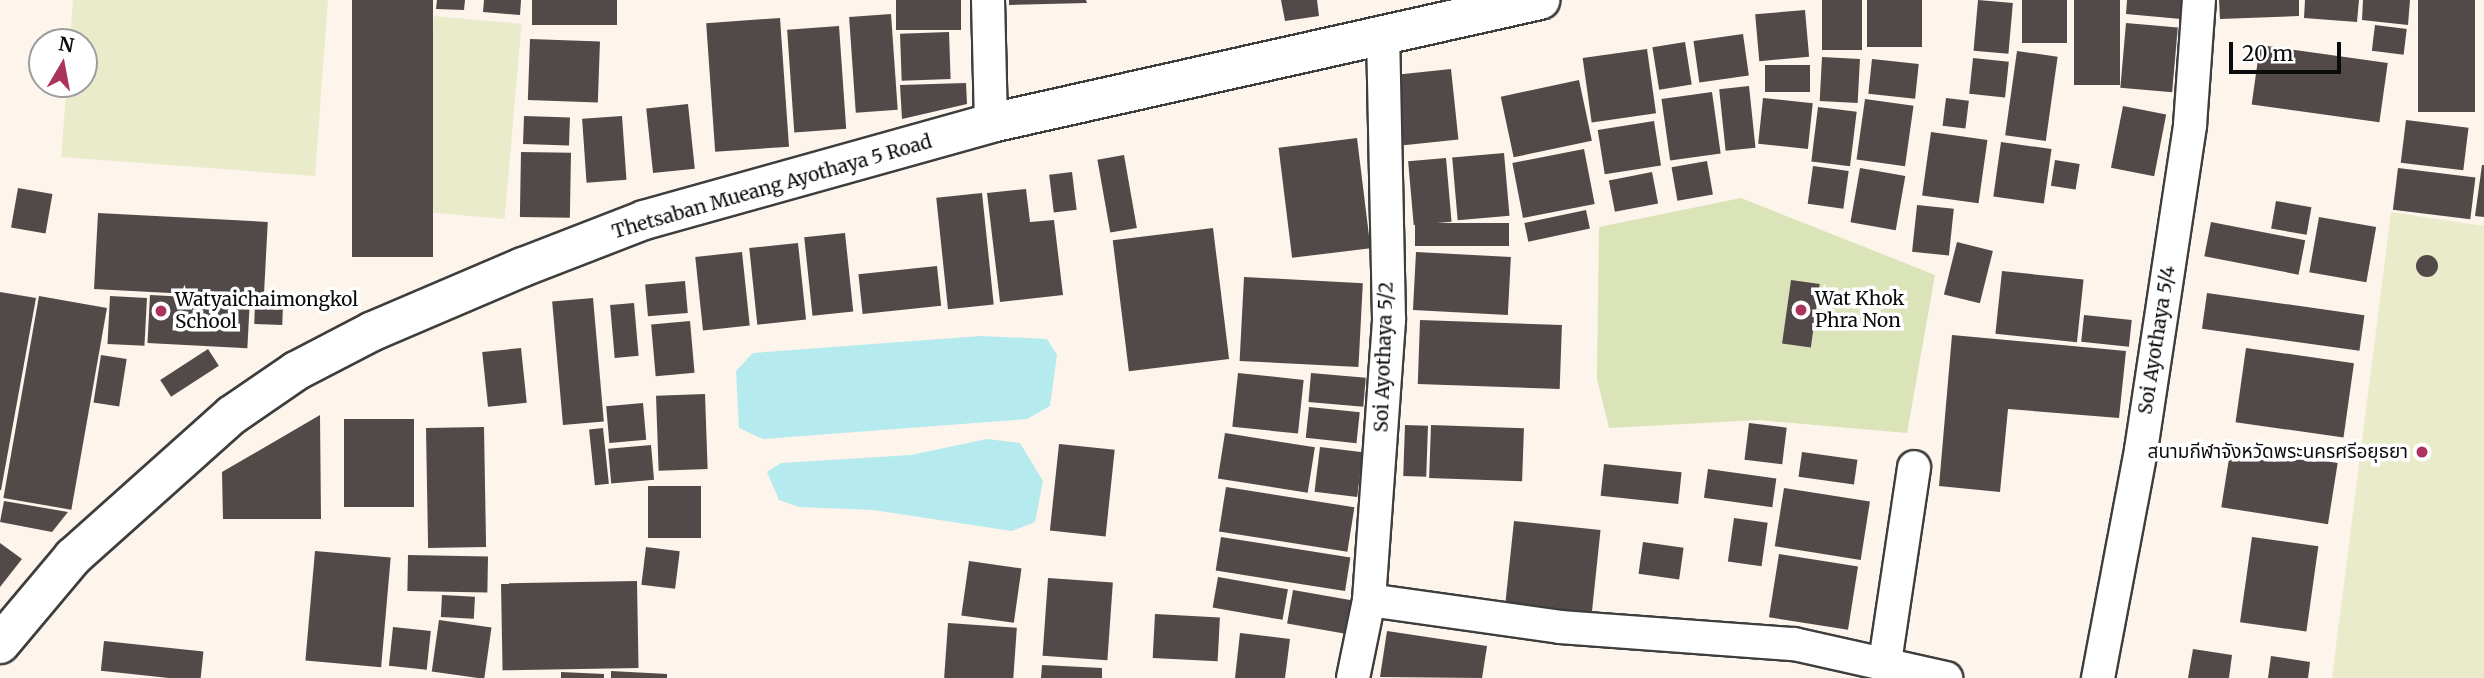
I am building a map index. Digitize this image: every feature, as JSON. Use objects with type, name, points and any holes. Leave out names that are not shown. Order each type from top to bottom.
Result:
[{"type":"street","points":[[988,0],[990,123]]},
{"type":"street","name":"Thetsaban Mueang Ayothaya 5 Road","points":[[0,644],[73,557],[155,479],[232,415],[296,372],[373,331],[644,220],[990,123],[1539,0]]},
{"type":"street","name":"Soi Ayothaya 5/4","points":[[2098,678],[2140,450],[2190,125],[2199,0]]},
{"type":"street","name":"Soi Ayothaya 5/2","points":[[1353,678],[1369,600],[1389,319],[1383,34]]},
{"type":"street","points":[[1885,662],[1914,467]]},
{"type":"street","points":[[1369,600],[1560,627],[1794,644],[1885,662],[1945,678]]},
{"type":"green space","points":[[73,0],[328,0],[315,176],[61,157],[66,98],[98,98],[98,28],[71,28]]},
{"type":"green space","points":[[434,16],[522,24],[505,219],[417,211]]},
{"type":"green space","points":[[1741,198],[1935,275],[1907,433],[1758,420],[1609,428],[1597,379],[1599,227]]},
{"type":"green space","name":"สนามกีฬาจังหวัดพระนครศรีอยุธยา","points":[[2391,212],[2484,226],[2484,678],[2332,678]]},
{"type":"water","points":[[981,336],[1047,339],[1057,355],[1050,406],[1027,419],[763,439],[739,428],[736,371],[753,353]]},
{"type":"water","points":[[987,439],[1020,443],[1043,481],[1035,522],[1012,531],[873,510],[799,507],[779,500],[767,472],[781,463],[911,455]]},
{"type":"building","points":[[352,0],[433,0],[433,257],[352,257]]},
{"type":"building","points":[[437,0],[465,0],[464,10],[436,9]]},
{"type":"building","points":[[484,0],[521,0],[520,15],[483,12]]},
{"type":"building","points":[[532,0],[617,0],[617,25],[532,25]]},
{"type":"building","points":[[896,0],[961,0],[961,30],[896,30]]},
{"type":"building","points":[[1009,0],[1086,0],[1087,3],[1009,5]]},
{"type":"building","points":[[1281,0],[1317,0],[1319,16],[1285,21]]},
{"type":"building","points":[[1822,0],[1862,0],[1862,50],[1822,50]]},
{"type":"building","points":[[1867,0],[1922,0],[1922,47],[1867,47]]},
{"type":"building","points":[[1978,0],[2013,3],[2008,54],[1974,51]]},
{"type":"building","points":[[2022,0],[2067,0],[2067,43],[2022,43]]},
{"type":"building","points":[[2074,0],[2120,0],[2120,85],[2074,85]]},
{"type":"building","points":[[2127,0],[2182,0],[2181,19],[2126,14]]},
{"type":"building","points":[[2219,0],[2299,0],[2299,16],[2220,19]]},
{"type":"building","points":[[2305,0],[2359,0],[2357,22],[2304,18]]},
{"type":"building","points":[[2363,0],[2410,0],[2408,25],[2362,20]]},
{"type":"building","points":[[2418,0],[2475,0],[2475,112],[2418,112]]},
{"type":"building","points":[[1805,10],[1809,57],[1759,61],[1755,14]]},
{"type":"building","points":[[891,14],[898,110],[856,113],[849,17]]},
{"type":"building","points":[[780,18],[789,147],[715,152],[706,23]]},
{"type":"building","points":[[2126,23],[2178,28],[2172,92],[2120,88]]},
{"type":"building","points":[[2375,25],[2407,29],[2404,55],[2372,51]]},
{"type":"building","points":[[839,26],[846,129],[794,132],[787,30]]},
{"type":"building","points":[[949,32],[951,79],[902,81],[900,34]]},
{"type":"building","points":[[1743,34],[1749,76],[1699,83],[1693,41]]},
{"type":"building","points":[[530,39],[600,41],[598,102],[528,100]]},
{"type":"building","points":[[1685,42],[1692,84],[1659,90],[1652,47]]},
{"type":"building","points":[[2260,45],[2388,63],[2379,122],[2252,104]]},
{"type":"building","points":[[1647,49],[1656,113],[1592,122],[1583,58]]},
{"type":"building","points":[[2017,51],[2058,57],[2046,141],[2005,135]]},
{"type":"building","points":[[1822,57],[1860,59],[1858,103],[1820,101]]},
{"type":"building","points":[[1973,58],[2009,62],[2005,98],[1969,94]]},
{"type":"building","points":[[1872,59],[1919,64],[1915,99],[1868,94]]},
{"type":"building","points":[[1765,65],[1810,65],[1810,92],[1765,92]]},
{"type":"building","points":[[1451,69],[1458,140],[1404,145],[1396,75]]},
{"type":"building","points":[[1579,80],[1592,141],[1514,157],[1501,97]]},
{"type":"building","points":[[966,83],[967,104],[902,119],[900,85]]},
{"type":"building","points":[[1749,86],[1755,148],[1726,151],[1719,89]]},
{"type":"building","points":[[1712,92],[1721,153],[1670,160],[1661,99]]},
{"type":"building","points":[[1763,98],[1813,103],[1808,149],[1758,144]]},
{"type":"building","points":[[1946,98],[1969,101],[1965,129],[1943,126]]},
{"type":"building","points":[[1865,99],[1914,106],[1905,166],[1857,159]]},
{"type":"building","points":[[688,104],[695,169],[653,173],[646,108]]},
{"type":"building","points":[[2123,106],[2166,114],[2154,176],[2111,168]]},
{"type":"building","points":[[1818,107],[1857,112],[1850,166],[1811,162]]},
{"type":"building","points":[[524,116],[570,118],[569,146],[523,144]]},
{"type":"building","points":[[622,116],[626,180],[587,183],[582,119]]},
{"type":"building","points":[[2406,120],[2469,128],[2463,170],[2401,163]]},
{"type":"building","points":[[1654,121],[1661,165],[1605,174],[1598,130]]},
{"type":"building","points":[[1931,132],[1987,140],[1979,203],[1922,195]]},
{"type":"building","points":[[1357,138],[1371,248],[1292,258],[1279,148]]},
{"type":"building","points":[[2001,142],[2052,149],[2044,204],[1993,196]]},
{"type":"building","points":[[1584,149],[1595,204],[1523,218],[1512,163]]},
{"type":"building","points":[[521,152],[571,153],[570,218],[520,217]]},
{"type":"building","points":[[1504,153],[1509,216],[1458,220],[1452,158]]},
{"type":"building","points":[[1124,155],[1137,228],[1110,233],[1097,160]]},
{"type":"building","points":[[1446,158],[1452,222],[1414,225],[1408,161]]},
{"type":"building","points":[[2055,160],[2080,164],[2076,190],[2051,186]]},
{"type":"building","points":[[1707,161],[1713,194],[1677,201],[1672,167]]},
{"type":"building","points":[[2484,165],[2484,217],[2475,216]]},
{"type":"building","points":[[1813,166],[1849,171],[1843,209],[1808,204]]},
{"type":"building","points":[[1860,168],[1905,176],[1896,230],[1850,222]]},
{"type":"building","points":[[2398,168],[2475,178],[2470,219],[2393,210]]},
{"type":"building","points":[[1072,172],[1077,210],[1054,213],[1049,175]]},
{"type":"building","points":[[1652,172],[1658,203],[1615,212],[1609,180]]},
{"type":"building","points":[[18,188],[52,194],[46,233],[11,227]]},
{"type":"building","points":[[1026,189],[1030,222],[1054,220],[1063,295],[1000,302],[987,193]]},
{"type":"building","points":[[982,193],[994,304],[948,309],[936,198]]},
{"type":"building","points":[[2276,201],[2311,207],[2307,235],[2271,229]]},
{"type":"building","points":[[1917,205],[1954,209],[1949,256],[1912,252]]},
{"type":"building","points":[[1586,210],[1590,229],[1528,242],[1524,223]]},
{"type":"building","points":[[98,213],[268,222],[264,298],[94,289]]},
{"type":"building","points":[[2319,217],[2376,227],[2366,282],[2309,272]]},
{"type":"building","points":[[2211,222],[2305,240],[2299,275],[2204,256]]},
{"type":"building","points":[[1415,223],[1509,223],[1509,246],[1415,246]]},
{"type":"building","points":[[1213,228],[1229,359],[1129,371],[1113,240]]},
{"type":"building","points":[[845,233],[853,312],[812,316],[804,237]]},
{"type":"building","points":[[1957,242],[1993,251],[1980,303],[1944,294]]},
{"type":"building","points":[[798,243],[806,320],[757,325],[749,248]]},
{"type":"building","points":[[742,252],[750,326],[703,331],[695,257]]},
{"type":"building","points":[[1416,252],[1511,257],[1508,315],[1413,310]]},
{"type":"building","points":[[2427,255],[2435,258],[2438,266],[2435,274],[2427,277],[2419,274],[2416,266],[2419,258]]},
{"type":"building","points":[[937,266],[941,306],[863,314],[858,274]]},
{"type":"building","points":[[2002,271],[2084,280],[2077,342],[1995,334]]},
{"type":"building","points":[[1244,277],[1363,283],[1358,367],[1240,361]]},
{"type":"building","points":[[1791,280],[1820,284],[1811,347],[1782,343]]},
{"type":"building","points":[[685,281],[688,313],[648,316],[645,284]]},
{"type":"building","points":[[0,292],[36,298],[1,490],[0,490]]},
{"type":"building","points":[[2207,293],[2364,315],[2359,351],[2202,329]]},
{"type":"building","points":[[150,295],[250,300],[247,348],[147,343]]},
{"type":"building","points":[[39,296],[107,308],[71,510],[3,498]]},
{"type":"building","points":[[110,296],[147,298],[144,346],[107,344]]},
{"type":"building","points":[[593,298],[604,422],[563,425],[552,302]]},
{"type":"building","points":[[255,303],[283,304],[282,325],[254,324]]},
{"type":"building","points":[[634,303],[639,356],[615,358],[610,305]]},
{"type":"building","points":[[2084,315],[2132,320],[2129,347],[2081,342]]},
{"type":"building","points":[[1420,320],[1562,325],[1560,389],[1418,384]]},
{"type":"building","points":[[690,321],[695,373],[656,376],[651,324]]},
{"type":"building","points":[[1952,335],[2126,351],[2119,418],[2008,409],[2000,492],[1939,486]]},
{"type":"building","points":[[521,348],[527,403],[488,407],[482,352]]},
{"type":"building","points":[[2246,348],[2354,363],[2344,437],[2236,422]]},
{"type":"building","points":[[208,349],[219,366],[171,397],[160,380]]},
{"type":"building","points":[[101,355],[127,359],[119,406],[93,402]]},
{"type":"building","points":[[1238,373],[1304,380],[1298,434],[1232,427]]},
{"type":"building","points":[[1311,373],[1366,378],[1363,407],[1308,402]]},
{"type":"building","points":[[705,394],[708,469],[659,471],[656,396]]},
{"type":"building","points":[[643,403],[646,440],[609,443],[606,406]]},
{"type":"building","points":[[1309,407],[1360,412],[1356,443],[1306,438]]},
{"type":"building","points":[[320,415],[321,519],[223,519],[222,472]]},
{"type":"building","points":[[344,419],[414,419],[414,507],[344,507]]},
{"type":"building","points":[[1749,423],[1787,428],[1782,464],[1744,460]]},
{"type":"building","points":[[1405,425],[1428,426],[1426,477],[1403,476]]},
{"type":"building","points":[[1431,425],[1524,428],[1522,481],[1429,478]]},
{"type":"building","points":[[484,427],[486,547],[428,548],[426,428]]},
{"type":"building","points":[[603,428],[609,484],[595,485],[589,429]]},
{"type":"building","points":[[1225,433],[1315,447],[1308,493],[1218,478]]},
{"type":"building","points":[[1059,444],[1115,450],[1106,536],[1050,531]]},
{"type":"building","points":[[651,445],[654,480],[611,484],[608,449]]},
{"type":"building","points":[[2231,446],[2338,463],[2328,524],[2221,507]]},
{"type":"building","points":[[1320,447],[1363,452],[1357,497],[1315,492]]},
{"type":"building","points":[[1802,452],[1857,460],[1854,485],[1799,477]]},
{"type":"building","points":[[1604,464],[1682,472],[1678,504],[1601,496]]},
{"type":"building","points":[[1708,469],[1776,479],[1772,507],[1704,498]]},
{"type":"building","points":[[648,486],[701,486],[701,538],[648,538]]},
{"type":"building","points":[[1226,487],[1354,507],[1347,552],[1219,531]]},
{"type":"building","points":[[1784,488],[1870,502],[1861,560],[1775,546]]},
{"type":"building","points":[[4,501],[68,512],[52,532],[0,522]]},
{"type":"building","points":[[1734,518],[1768,523],[1762,566],[1728,562]]},
{"type":"building","points":[[1514,521],[1601,530],[1592,613],[1505,604]]},
{"type":"building","points":[[1221,537],[1350,557],[1345,591],[1216,571]]},
{"type":"building","points":[[2252,537],[2318,546],[2306,631],[2240,622]]},
{"type":"building","points":[[1643,542],[1684,548],[1679,579],[1639,574]]},
{"type":"building","points":[[0,543],[22,559],[0,587]]},
{"type":"building","points":[[646,547],[680,551],[675,589],[641,585]]},
{"type":"building","points":[[315,551],[391,558],[381,667],[305,661]]},
{"type":"building","points":[[1779,554],[1858,567],[1848,630],[1769,617]]},
{"type":"building","points":[[408,555],[488,556],[487,592],[407,591]]},
{"type":"building","points":[[969,561],[1021,568],[1014,623],[961,615]]},
{"type":"building","points":[[1218,577],[1288,589],[1283,620],[1213,608]]},
{"type":"building","points":[[1048,578],[1113,583],[1107,660],[1043,656]]},
{"type":"building","points":[[637,581],[639,668],[503,670],[501,583]]},
{"type":"building","points":[[1293,590],[1360,602],[1354,635],[1287,623]]},
{"type":"building","points":[[442,595],[475,597],[474,619],[441,617]]},
{"type":"building","points":[[1155,614],[1220,617],[1218,661],[1153,658]]},
{"type":"building","points":[[439,620],[491,627],[484,678],[432,671]]},
{"type":"building","points":[[948,623],[1017,628],[1013,678],[944,678]]},
{"type":"building","points":[[393,627],[431,631],[427,670],[389,666]]},
{"type":"building","points":[[1387,631],[1487,646],[1482,678],[1380,677]]},
{"type":"building","points":[[1240,633],[1290,639],[1285,678],[1235,678]]},
{"type":"building","points":[[104,641],[203,651],[201,678],[169,678],[101,671]]},
{"type":"building","points":[[2193,649],[2232,655],[2229,678],[2188,678]]},
{"type":"building","points":[[2271,656],[2310,662],[2308,678],[2268,678]]},
{"type":"building","points":[[1042,665],[1102,668],[1102,678],[1041,678]]},
{"type":"building","points":[[611,671],[667,674],[667,678],[611,678]]},
{"type":"building","points":[[561,672],[604,674],[604,678],[561,678]]},
{"type":"place","name":"Wat Khok Phra Non","points":[[1801,310]]},
{"type":"place","name":"Watyaichaimongkol School","points":[[161,311]]},
{"type":"place","name":"สนามกีฬาจังหวัดพระนครศรีอยุธยา","points":[[2422,452]]}]
